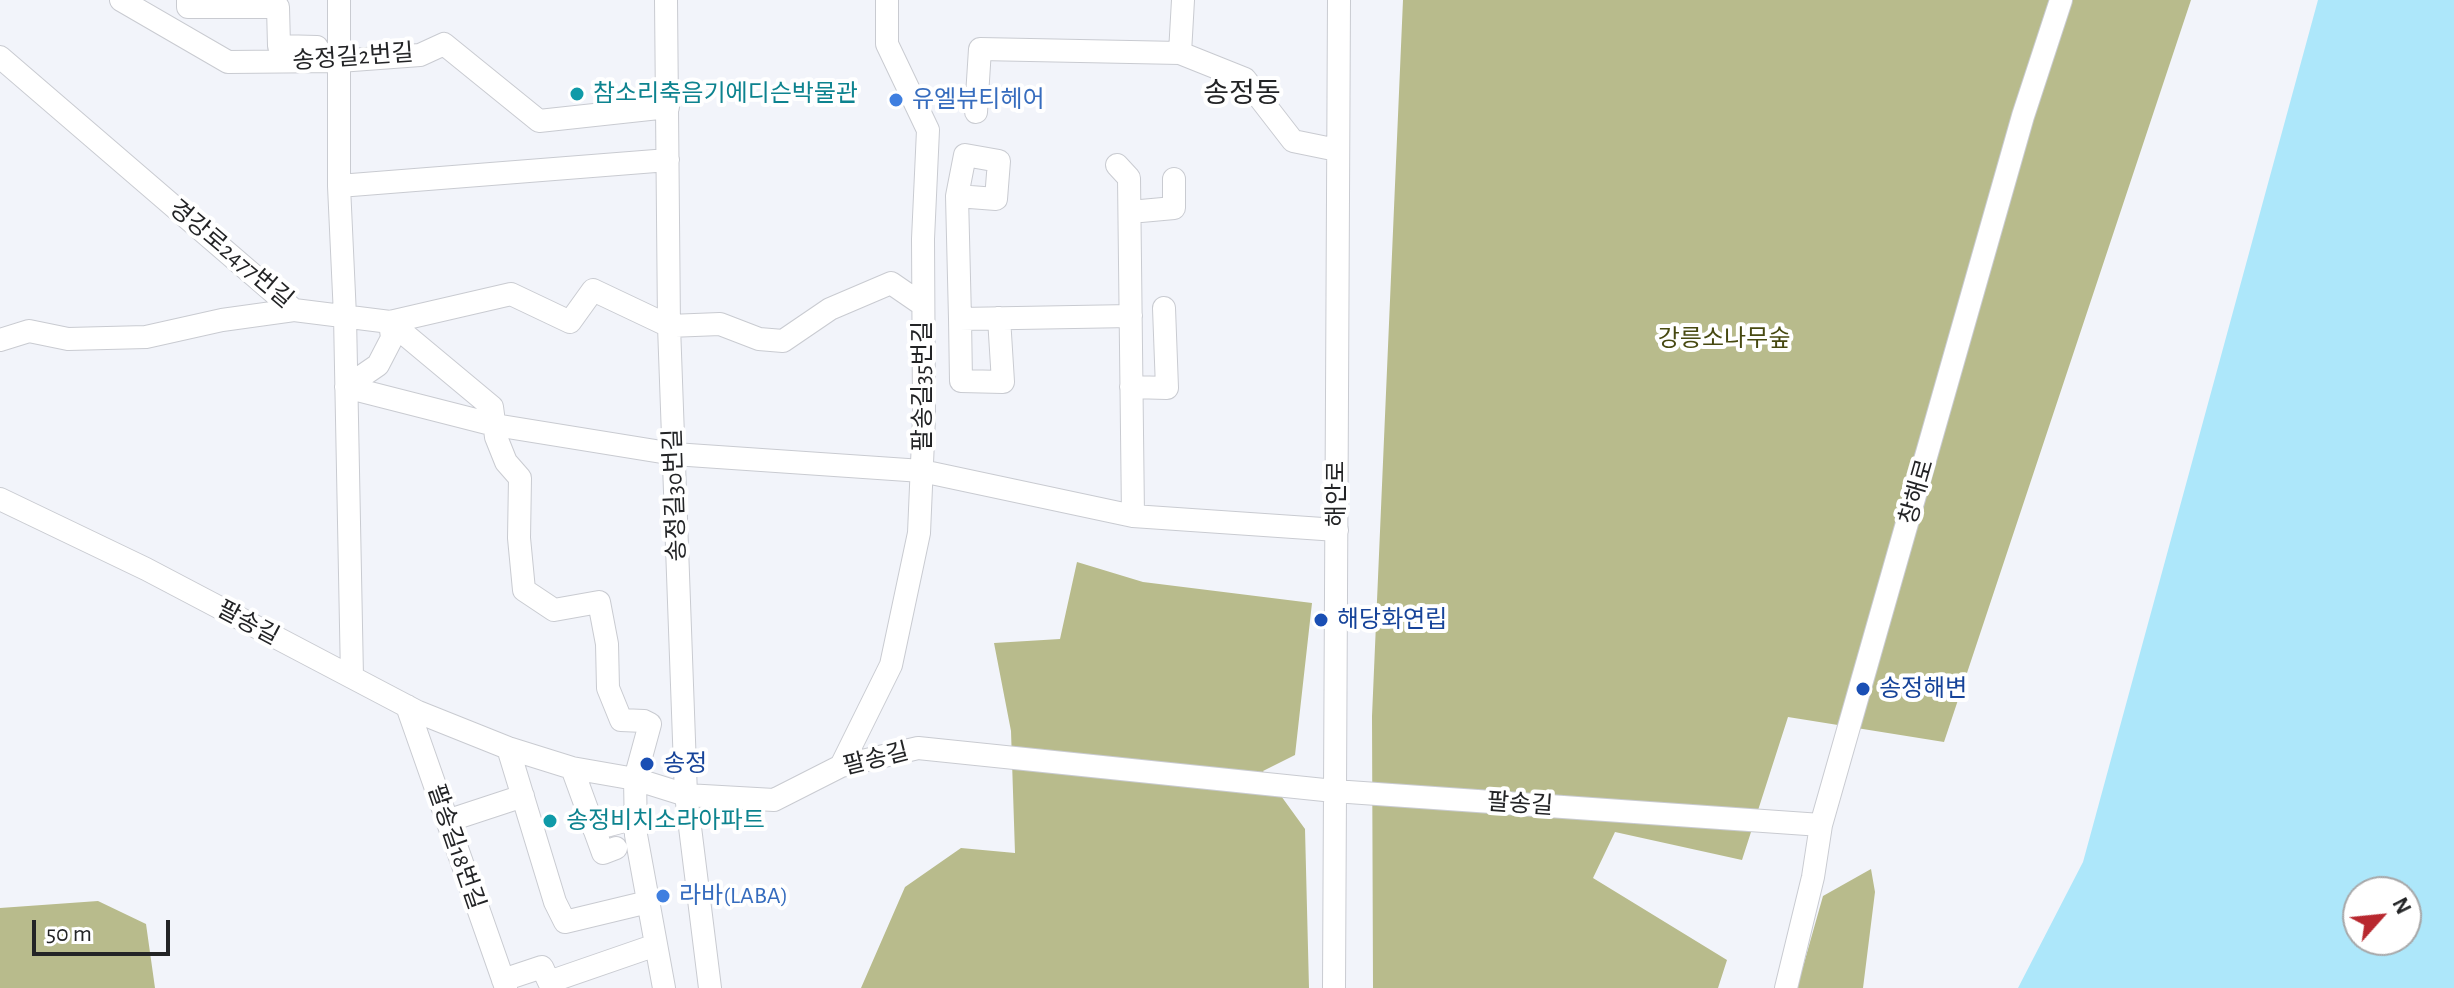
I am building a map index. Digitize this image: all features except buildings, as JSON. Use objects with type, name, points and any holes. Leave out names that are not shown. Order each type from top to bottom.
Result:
[{"type":"street","name":"송정길2번길","points":[[121,0],[228,62],[339,54],[420,55],[444,44],[539,121],[668,107]]},
{"type":"street","points":[[188,0],[188,7],[278,7],[279,46],[339,54]]},
{"type":"street","points":[[339,0],[339,186],[345,316],[352,677]]},
{"type":"street","name":"송정길30번길","points":[[666,0],[669,326],[686,795],[710,988]]},
{"type":"street","name":"팔송길35번길","points":[[841,766],[891,665],[919,533],[923,239],[928,130],[887,44],[887,0]]},
{"type":"street","points":[[1180,53],[1183,0]]},
{"type":"street","name":"해안로","points":[[1334,988],[1339,0]]},
{"type":"street","name":"창해로","points":[[1786,988],[1813,877],[1821,825],[2023,116],[2061,0]]},
{"type":"street","points":[[976,112],[980,49],[1180,53],[1245,79],[1293,141],[1337,150]]},
{"type":"street","name":"경강로2477번길","points":[[0,57],[294,310],[390,322],[511,294],[570,322],[593,290],[669,326]]},
{"type":"street","points":[[339,186],[668,160]]},
{"type":"street","points":[[1117,165],[1129,178],[1133,516]]},
{"type":"street","points":[[1130,212],[1174,208],[1174,179]]},
{"type":"street","points":[[957,196],[961,381],[1003,382],[999,318]]},
{"type":"street","points":[[669,326],[720,324],[759,339],[783,341],[830,309],[891,283],[923,305]]},
{"type":"street","points":[[1131,387],[1167,388],[1164,308]]},
{"type":"street","points":[[0,340],[29,331],[68,339],[146,337],[222,320],[294,310]]},
{"type":"street","points":[[960,319],[1131,316]]},
{"type":"street","points":[[346,387],[378,365],[392,338],[390,322]]},
{"type":"street","points":[[390,322],[492,407],[496,437],[506,462],[520,478],[519,538],[524,590],[554,610],[599,602],[607,644],[608,688],[621,720],[650,724],[635,779],[636,835],[664,988]]},
{"type":"street","points":[[346,387],[495,425],[674,454],[922,471],[1133,516],[1337,530]]},
{"type":"street","name":"팔송길","points":[[0,499],[146,569],[407,706],[508,748],[572,768],[635,779],[686,795],[774,800],[841,766],[918,748],[1334,791],[1821,825]]},
{"type":"street","name":"팔송길18번길","points":[[407,706],[504,984]]},
{"type":"street","points":[[508,748],[555,902],[565,922],[648,902]]},
{"type":"street","points":[[572,768],[603,853],[616,848]]},
{"type":"street","points":[[447,821],[523,796]]},
{"type":"street","points":[[594,829],[636,818]]},
{"type":"street","points":[[504,984],[542,967],[549,982],[656,945]]},
{"type":"green space","name":"강릉소나무숲","points":[[1403,0],[2191,0],[1944,742],[1788,717],[1742,860],[1615,832],[1593,878],[1727,960],[1718,988],[1373,988],[1372,716]]},
{"type":"green space","points":[[1077,562],[1143,582],[1312,603],[1295,755],[1263,771],[1305,829],[1309,988],[861,988],[905,887],[961,848],[1015,853],[1011,731],[994,643],[1060,639]]},
{"type":"green space","points":[[1871,869],[1875,892],[1863,988],[1797,988],[1823,896]]},
{"type":"green space","points":[[98,901],[146,924],[155,988],[0,988],[0,908]]},
{"type":"water","points":[[2318,0],[2454,0],[2454,988],[2018,988],[2083,862]]},
{"type":"place","name":"참소리축음기에디슨박물관","points":[[577,94]]},
{"type":"place","name":"유엘뷰티헤어","points":[[896,100]]},
{"type":"place","name":"해당화연립","points":[[1321,620]]},
{"type":"place","name":"송정해변","points":[[1863,689]]},
{"type":"place","name":"송정","points":[[647,764]]},
{"type":"place","name":"송정비치소라아파트","points":[[550,821]]},
{"type":"place","name":"라바(LABA)","points":[[663,896]]},
{"type":"district","name":"송정동","points":[[1242,94]]}]
